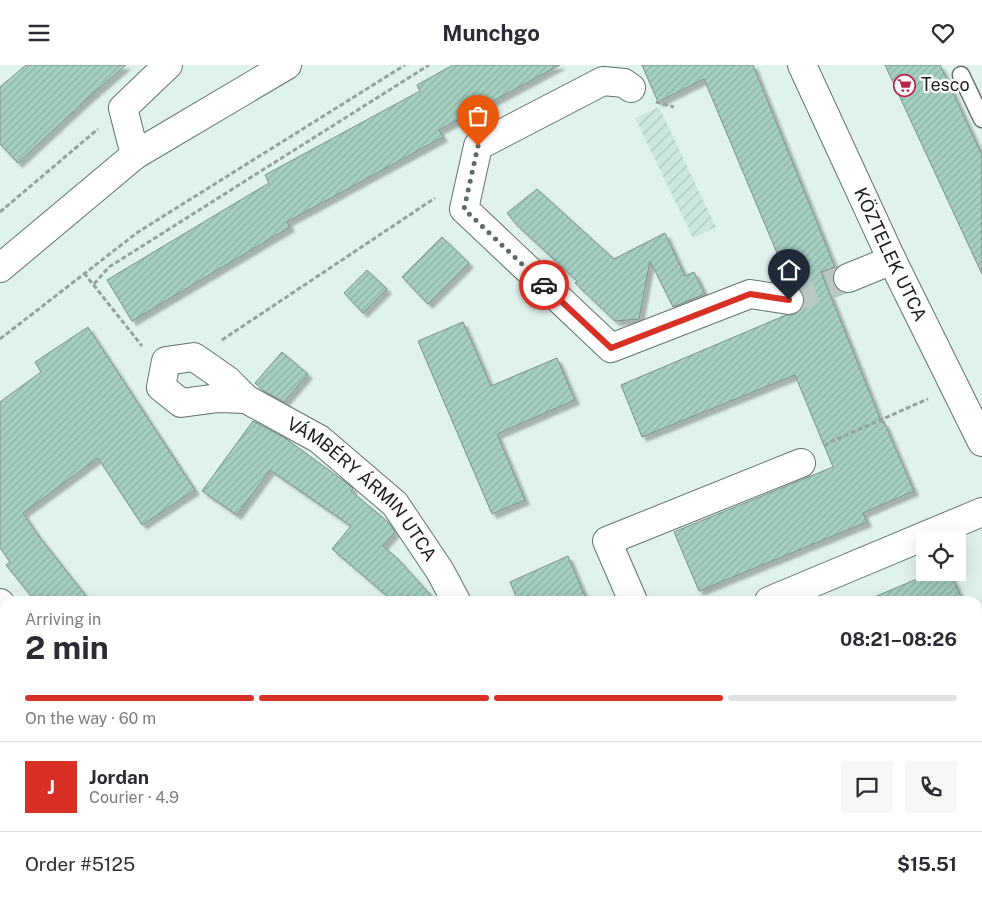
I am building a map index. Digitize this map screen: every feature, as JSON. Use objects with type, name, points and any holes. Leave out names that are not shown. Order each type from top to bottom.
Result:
[{"type":"street","points":[[135,155],[123,108],[168,65]]},
{"type":"street","points":[[0,268],[135,155],[287,65]]},
{"type":"street","name":"KÖZTELEK UTCA","points":[[802,65],[892,260],[968,401],[982,442]]},
{"type":"street","points":[[631,88],[624,83],[603,81],[478,146],[464,209],[611,348],[750,294],[789,300]]},
{"type":"street","points":[[848,279],[892,260]]},
{"type":"street","points":[[161,387],[166,361],[194,357]]},
{"type":"street","name":"VÁMBÉRY ÁRMIN UTCA","points":[[194,357],[228,380],[246,399],[318,439],[395,504],[440,571],[453,596]]},
{"type":"street","name":"VÁMBÉRY ÁRMIN UTCA","points":[[161,387],[181,403],[218,398],[246,399]]},
{"type":"street","points":[[631,596],[607,541],[801,463]]},
{"type":"street","points":[[781,596],[982,511]]},
{"type":"lane","points":[[962,75],[982,119]]},
{"type":"path","points":[[0,339],[138,232],[405,65]]},
{"type":"path","points":[[94,284],[109,267],[429,65]]},
{"type":"path","points":[[0,212],[123,108]]},
{"type":"path","points":[[194,357],[241,329],[472,173]]},
{"type":"path","points":[[84,273],[144,348],[161,387]]},
{"type":"path","points":[[801,463],[830,442],[968,401]]},
{"type":"shaded area","points":[[659,107],[716,227],[693,238],[635,118]]},
{"type":"building","points":[[26,65],[126,65],[18,163],[0,144],[0,87]]},
{"type":"building","points":[[453,65],[560,65],[439,130],[443,137],[287,222],[290,227],[132,321],[107,280],[269,183],[265,175],[420,91],[417,85]]},
{"type":"building","points":[[642,65],[753,65],[835,267],[821,272],[882,423],[884,422],[914,491],[863,513],[867,522],[699,591],[674,532],[833,467],[795,375],[642,437],[621,385],[786,315],[795,314],[801,309],[804,295],[799,288],[790,284],[704,79],[658,102]]},
{"type":"building","points":[[885,65],[940,65],[982,155],[982,274]]},
{"type":"building","points":[[537,189],[614,259],[665,233],[685,276],[694,272],[705,294],[673,307],[650,261],[639,319],[615,321],[507,213]]},
{"type":"building","points":[[442,237],[469,263],[428,304],[402,277]]},
{"type":"building","points":[[367,270],[387,289],[363,313],[344,293]]},
{"type":"building","points":[[463,322],[491,386],[557,358],[575,400],[497,434],[525,500],[492,514],[418,341]]},
{"type":"building","points":[[88,327],[195,490],[142,525],[98,458],[23,513],[86,596],[31,596],[6,565],[10,562],[0,548],[0,402],[41,372],[35,362]]},
{"type":"building","points":[[282,352],[308,374],[284,402],[264,391],[255,383]]},
{"type":"building","points":[[253,421],[285,438],[348,484],[353,488],[351,491],[388,522],[395,532],[383,546],[398,559],[431,596],[387,596],[332,549],[351,526],[270,470],[237,515],[202,491]]},
{"type":"building","points":[[568,556],[585,596],[516,596],[510,582]]},
{"type":"building","points":[[916,579],[916,581],[954,581],[961,596],[877,596]]},
{"type":"tunnel","points":[[789,300],[848,278]]},
{"type":"way so far","points":[[478,146],[464,209],[544,285]]},
{"type":"place","name":"Tesco","points":[[905,85]]},
{"type":"route","points":[[544,285],[611,348],[750,294],[789,300]]}]
